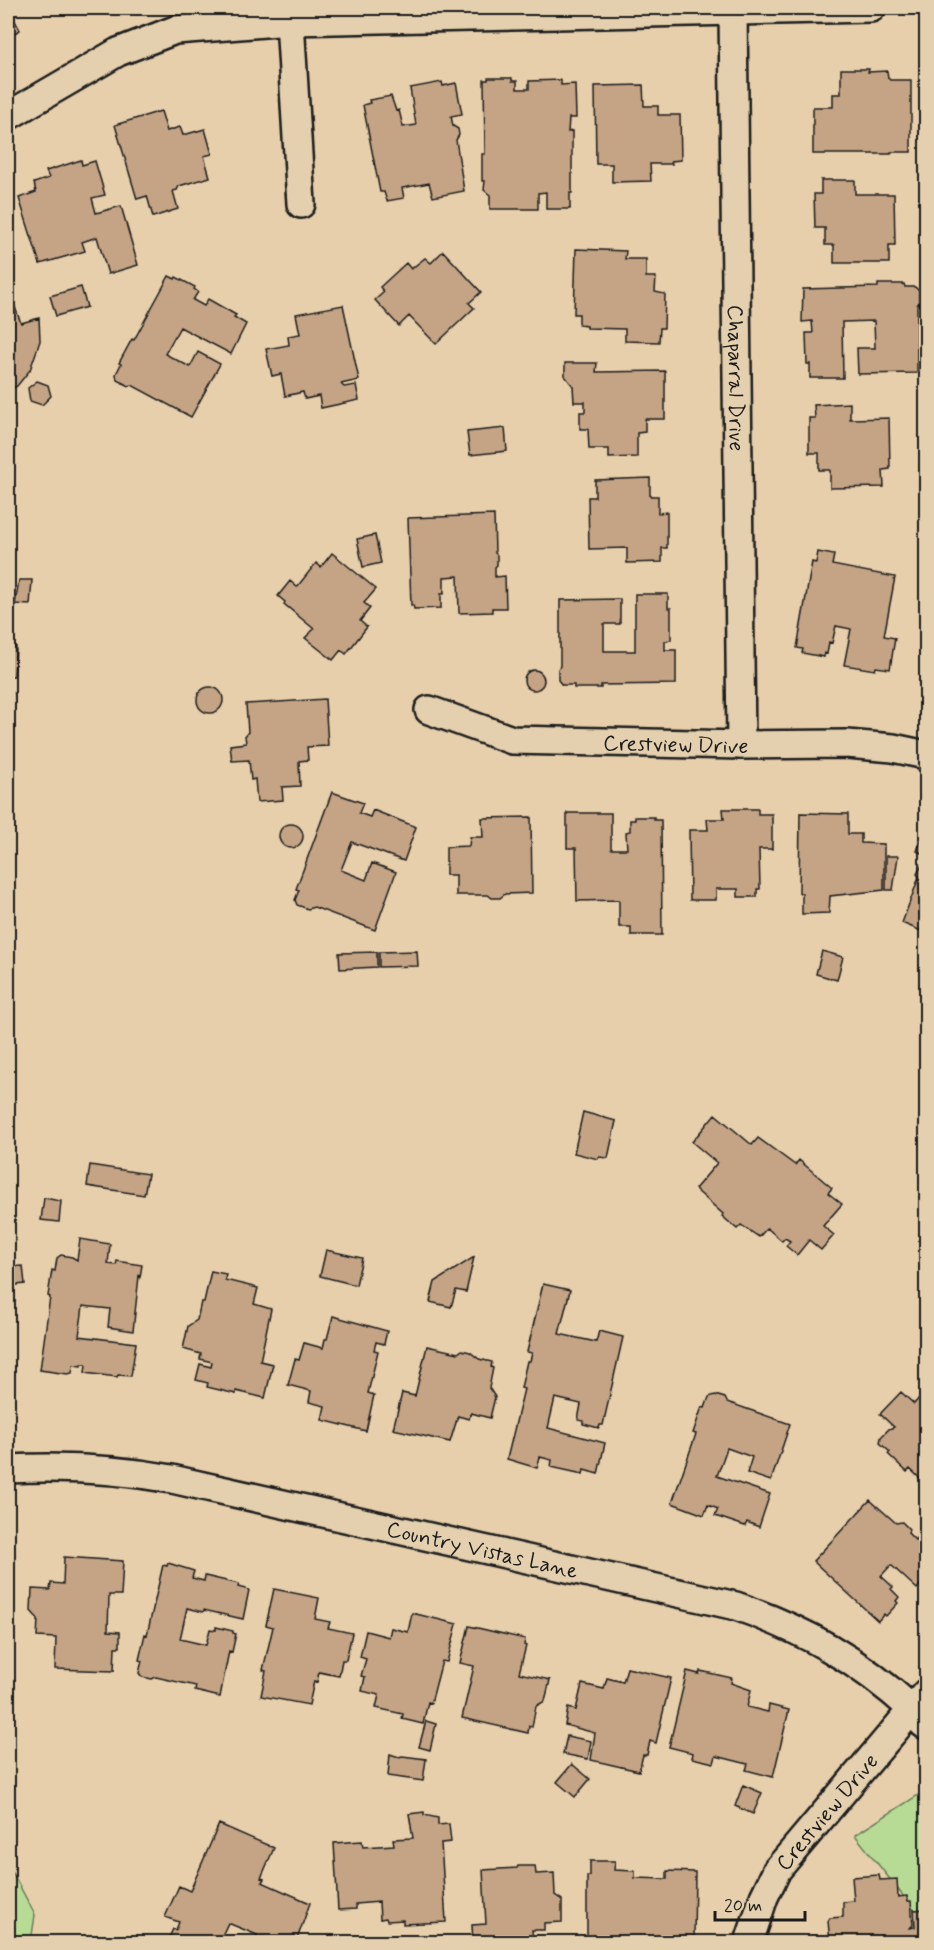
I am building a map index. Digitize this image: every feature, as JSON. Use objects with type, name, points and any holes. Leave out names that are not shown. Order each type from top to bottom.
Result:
[{"type":"street","points":[[8,116],[118,52],[175,30],[290,21],[871,8]]},
{"type":"street","name":"Chaparral Drive","points":[[733,10],[741,745]]},
{"type":"street","points":[[290,21],[301,204]]},
{"type":"street","name":"Crestview Drive","points":[[429,710],[512,740],[741,745],[847,744],[893,748],[927,755]]},
{"type":"street","name":"Country Vistas Lane","points":[[8,1469],[95,1468],[172,1479],[736,1606],[807,1634],[841,1653],[922,1708]]},
{"type":"street","name":"Crestview Drive","points":[[749,1942],[764,1897],[777,1870],[922,1708]]},
{"type":"green space","points":[[926,1790],[926,1925],[855,1835]]},
{"type":"green space","points":[[8,1864],[35,1915],[31,1942],[8,1942]]},
{"type":"building","points":[[8,8],[20,30],[8,37]]},
{"type":"building","points":[[841,69],[869,69],[868,72],[887,71],[890,80],[911,80],[911,152],[813,154],[813,107],[833,107],[833,94],[841,94]]},
{"type":"building","points":[[512,78],[512,81],[517,81],[517,89],[529,89],[529,81],[561,80],[561,85],[575,84],[576,118],[569,118],[568,132],[572,131],[570,209],[546,209],[546,192],[538,193],[538,209],[490,209],[490,195],[484,190],[485,181],[482,181],[482,154],[485,154],[484,80]]},
{"type":"building","points":[[442,82],[443,86],[456,83],[462,114],[451,116],[453,126],[458,129],[459,135],[456,140],[464,191],[433,197],[429,183],[402,188],[404,198],[387,201],[384,192],[380,192],[363,105],[370,103],[369,100],[391,96],[396,111],[399,110],[403,127],[416,125],[410,88]]},
{"type":"building","points":[[643,85],[644,106],[658,106],[658,115],[680,115],[681,160],[671,161],[672,164],[650,164],[651,181],[612,182],[612,164],[596,164],[595,86]]},
{"type":"building","points":[[161,111],[167,131],[180,127],[183,135],[205,129],[212,154],[204,156],[210,177],[179,186],[173,191],[178,209],[153,217],[147,196],[137,199],[115,125]]},
{"type":"building","points":[[81,160],[82,165],[95,161],[105,195],[92,198],[96,213],[121,206],[138,265],[108,274],[97,237],[82,242],[85,251],[40,264],[19,198],[36,192],[34,183],[49,178],[46,171]]},
{"type":"building","points":[[821,180],[855,180],[855,194],[894,194],[895,245],[889,245],[889,263],[834,263],[834,245],[825,245],[825,228],[815,228],[814,194],[821,194]]},
{"type":"building","points":[[576,249],[626,251],[625,259],[646,259],[646,277],[656,277],[655,292],[665,294],[664,328],[660,328],[659,342],[625,341],[625,329],[587,328],[587,326],[579,325],[579,314],[574,314]]},
{"type":"building","points":[[443,251],[481,292],[469,303],[474,308],[436,344],[409,316],[399,326],[375,300],[384,292],[380,287],[406,263],[411,269],[425,258],[431,263]]},
{"type":"building","points":[[169,276],[175,279],[176,277],[195,287],[194,289],[198,292],[193,300],[204,306],[208,299],[236,315],[234,317],[246,324],[231,354],[180,327],[165,354],[190,367],[198,352],[220,364],[191,417],[132,385],[129,386],[117,380],[116,374],[121,364],[119,363]]},
{"type":"building","points":[[878,284],[904,284],[905,287],[915,287],[919,291],[917,373],[858,374],[857,348],[875,348],[874,321],[842,322],[843,378],[810,378],[806,333],[813,333],[812,321],[802,322],[803,289],[878,287]]},
{"type":"building","points":[[81,287],[87,307],[56,316],[50,296]]},
{"type":"building","points":[[8,289],[21,323],[39,318],[40,341],[30,370],[17,386],[8,391]]},
{"type":"building","points":[[343,305],[359,380],[341,384],[344,387],[356,385],[359,400],[321,408],[319,396],[305,399],[303,392],[285,396],[281,374],[272,376],[266,349],[289,345],[288,336],[300,334],[296,314]]},
{"type":"building","points":[[565,363],[597,363],[596,372],[665,371],[665,419],[645,419],[645,432],[637,433],[637,457],[609,458],[609,449],[589,449],[588,429],[580,429],[580,412],[585,412],[585,402],[574,402],[573,386],[565,376]]},
{"type":"building","points":[[37,381],[48,385],[51,396],[42,405],[30,401],[28,388]]},
{"type":"building","points":[[850,403],[850,419],[889,418],[890,469],[883,470],[884,487],[830,488],[830,470],[819,470],[819,453],[809,453],[809,418],[815,418],[814,405]]},
{"type":"building","points":[[505,428],[507,451],[470,455],[467,432]]},
{"type":"building","points":[[650,478],[650,496],[658,496],[658,513],[667,512],[667,548],[662,548],[662,562],[627,563],[627,548],[589,549],[588,497],[595,497],[595,480]]},
{"type":"building","points":[[494,515],[495,553],[497,555],[495,577],[505,576],[506,608],[492,608],[492,612],[459,613],[458,576],[444,577],[441,608],[414,609],[411,605],[408,518]]},
{"type":"building","points":[[375,535],[381,563],[363,567],[357,539]]},
{"type":"building","points":[[818,552],[834,555],[832,565],[895,577],[884,636],[895,638],[890,669],[876,667],[875,670],[844,665],[851,629],[836,626],[832,643],[829,642],[827,654],[824,653],[824,657],[802,653],[803,649],[797,648],[812,562],[816,563]]},
{"type":"building","points":[[332,553],[376,589],[364,603],[370,608],[360,621],[367,627],[346,654],[341,650],[333,660],[305,638],[314,629],[284,604],[285,602],[278,596],[290,581],[297,587],[316,563],[321,567]]},
{"type":"building","points":[[19,580],[32,580],[30,605],[15,604]]},
{"type":"building","points":[[635,594],[668,594],[668,608],[671,608],[671,640],[665,641],[665,650],[676,650],[676,684],[601,685],[601,688],[574,688],[574,685],[562,685],[558,680],[560,600],[620,599],[620,624],[604,624],[604,651],[635,651]]},
{"type":"building","points":[[8,612],[14,612],[9,646],[16,647],[14,676],[8,676]]},
{"type":"building","points":[[530,670],[538,670],[544,676],[544,684],[538,690],[530,690],[524,684],[524,676]]},
{"type":"building","points":[[210,687],[219,691],[223,700],[219,709],[210,713],[201,709],[197,700],[201,691]]},
{"type":"building","points":[[8,691],[12,692],[10,722],[8,722]]},
{"type":"building","points":[[325,699],[328,746],[307,747],[308,760],[299,761],[300,786],[282,787],[283,800],[257,802],[255,779],[251,780],[249,760],[232,761],[230,745],[246,743],[245,736],[248,732],[246,704]]},
{"type":"building","points":[[332,792],[363,803],[359,813],[370,817],[373,810],[416,827],[404,861],[352,842],[341,870],[366,880],[372,863],[396,872],[375,930],[314,907],[308,909],[297,905],[295,900],[299,890],[296,889]]},
{"type":"building","points":[[723,809],[758,809],[758,814],[772,814],[772,849],[759,849],[760,889],[757,889],[757,897],[738,897],[738,889],[716,889],[716,900],[690,900],[689,830],[708,830],[707,819],[724,819]]},
{"type":"building","points":[[567,813],[611,813],[611,849],[627,849],[626,832],[630,831],[630,820],[635,820],[635,817],[654,817],[654,820],[661,820],[662,935],[631,935],[631,927],[619,927],[619,900],[577,901],[576,848],[567,848]]},
{"type":"building","points":[[800,813],[848,814],[848,834],[861,834],[861,843],[884,844],[884,890],[830,896],[829,913],[802,914],[802,893],[799,893]]},
{"type":"building","points":[[531,817],[532,893],[505,894],[500,898],[492,898],[488,895],[456,895],[456,875],[446,875],[446,847],[469,846],[470,837],[483,837],[482,818]]},
{"type":"building","points":[[291,824],[299,828],[303,836],[299,844],[291,848],[283,844],[279,836],[283,828]]},
{"type":"building","points":[[926,826],[926,855],[917,851]]},
{"type":"building","points":[[886,856],[898,856],[893,890],[886,890]]},
{"type":"building","points":[[926,858],[926,933],[902,923],[919,877],[917,874]]},
{"type":"building","points":[[417,951],[418,966],[379,967],[379,952]]},
{"type":"building","points":[[822,951],[843,957],[837,980],[816,974]]},
{"type":"building","points":[[377,952],[377,967],[340,969],[339,953]]},
{"type":"building","points":[[583,1112],[616,1121],[608,1158],[599,1157],[598,1159],[574,1153]]},
{"type":"building","points":[[715,1114],[752,1145],[758,1138],[795,1165],[799,1160],[832,1188],[828,1193],[842,1204],[823,1226],[834,1235],[821,1250],[809,1240],[797,1255],[786,1246],[790,1241],[785,1238],[782,1241],[767,1228],[759,1237],[741,1225],[737,1229],[695,1189],[717,1163],[692,1142]]},
{"type":"building","points":[[90,1165],[148,1174],[144,1195],[87,1186]]},
{"type":"building","points":[[44,1198],[61,1201],[59,1222],[41,1220]]},
{"type":"building","points":[[80,1239],[110,1244],[108,1264],[116,1265],[117,1261],[142,1265],[133,1331],[108,1327],[110,1309],[83,1306],[79,1336],[136,1343],[131,1376],[118,1375],[117,1377],[85,1373],[86,1364],[73,1365],[72,1373],[68,1374],[40,1370],[52,1270],[55,1271],[57,1258],[61,1255],[77,1260]]},
{"type":"building","points":[[326,1250],[362,1258],[356,1285],[320,1276]]},
{"type":"building","points":[[474,1257],[466,1292],[456,1290],[451,1307],[430,1302],[435,1282]]},
{"type":"building","points":[[23,1266],[25,1284],[8,1286],[8,1267]]},
{"type":"building","points":[[211,1271],[226,1274],[225,1280],[258,1288],[254,1304],[271,1309],[260,1361],[273,1364],[265,1398],[207,1387],[208,1383],[196,1380],[200,1364],[211,1367],[212,1362],[200,1359],[201,1354],[183,1349],[188,1326],[197,1320],[201,1302],[204,1302]]},
{"type":"building","points":[[543,1284],[570,1290],[559,1334],[596,1342],[599,1331],[623,1337],[603,1425],[599,1428],[583,1424],[583,1421],[578,1420],[581,1404],[555,1398],[548,1428],[605,1443],[598,1474],[584,1470],[583,1474],[551,1467],[552,1460],[540,1457],[537,1468],[507,1459],[524,1389],[521,1388],[527,1361],[530,1361],[532,1353],[527,1352]]},
{"type":"building","points":[[333,1316],[387,1331],[384,1344],[376,1342],[374,1350],[378,1351],[368,1393],[374,1395],[366,1431],[322,1420],[325,1406],[309,1402],[311,1391],[288,1385],[295,1359],[299,1360],[304,1343],[323,1348]]},
{"type":"building","points":[[427,1346],[458,1353],[462,1350],[470,1352],[479,1359],[492,1362],[489,1388],[495,1397],[490,1418],[471,1413],[469,1419],[458,1416],[450,1442],[393,1429],[402,1393],[415,1396]]},
{"type":"building","points":[[926,1390],[926,1484],[910,1469],[907,1472],[880,1443],[881,1437],[894,1427],[880,1414],[901,1392],[914,1404]]},
{"type":"building","points":[[715,1395],[725,1398],[727,1402],[790,1424],[771,1481],[747,1473],[752,1457],[727,1448],[717,1476],[770,1494],[759,1527],[747,1522],[745,1526],[715,1516],[718,1509],[708,1505],[704,1515],[672,1503],[696,1434],[693,1433],[702,1407],[705,1408],[709,1397]]},
{"type":"building","points":[[870,1500],[896,1523],[902,1522],[915,1540],[922,1531],[926,1535],[926,1578],[917,1589],[891,1565],[881,1576],[893,1587],[891,1589],[899,1597],[896,1601],[898,1603],[878,1621],[813,1561]]},
{"type":"building","points":[[64,1557],[123,1561],[121,1595],[109,1595],[108,1631],[120,1632],[120,1647],[115,1647],[114,1671],[55,1669],[56,1638],[37,1637],[38,1619],[31,1611],[32,1589],[50,1590],[51,1583],[63,1584]]},
{"type":"building","points":[[168,1563],[194,1571],[192,1578],[204,1581],[205,1576],[239,1584],[238,1587],[249,1590],[243,1619],[187,1608],[180,1639],[206,1645],[210,1629],[216,1630],[216,1627],[233,1631],[236,1634],[232,1652],[229,1651],[220,1697],[195,1691],[196,1686],[156,1677],[152,1679],[142,1677],[139,1673],[142,1661],[139,1660],[163,1565],[167,1566]]},
{"type":"building","points":[[274,1589],[319,1598],[315,1619],[330,1622],[328,1628],[352,1633],[346,1660],[342,1660],[339,1676],[319,1672],[317,1682],[314,1681],[309,1705],[261,1696],[266,1671],[263,1670],[273,1627],[266,1625]]},
{"type":"building","points":[[412,1613],[457,1624],[447,1662],[442,1661],[423,1724],[402,1719],[403,1714],[376,1708],[379,1695],[362,1691],[365,1677],[361,1676],[366,1659],[360,1657],[366,1631],[389,1637],[391,1628],[408,1632]]},
{"type":"building","points":[[469,1626],[525,1639],[524,1645],[526,1646],[519,1673],[550,1680],[545,1701],[536,1706],[532,1727],[529,1726],[528,1733],[462,1718],[474,1666],[460,1663]]},
{"type":"building","points":[[627,1668],[671,1678],[656,1743],[650,1741],[647,1755],[643,1755],[639,1771],[591,1760],[595,1733],[565,1725],[568,1708],[576,1710],[582,1684],[604,1689],[607,1678],[623,1682]]},
{"type":"building","points":[[687,1671],[699,1674],[700,1671],[732,1678],[731,1683],[751,1690],[747,1707],[768,1712],[769,1705],[789,1710],[773,1777],[746,1770],[748,1764],[716,1756],[714,1763],[692,1758],[693,1753],[669,1747]]},
{"type":"building","points":[[426,1721],[436,1724],[430,1750],[419,1747]]},
{"type":"building","points":[[567,1736],[591,1741],[588,1759],[563,1754]]},
{"type":"building","points":[[390,1754],[426,1759],[423,1781],[388,1776]]},
{"type":"building","points":[[572,1764],[590,1779],[575,1797],[557,1782]]},
{"type":"building","points":[[743,1785],[762,1793],[753,1814],[735,1806]]},
{"type":"building","points":[[424,1812],[424,1815],[438,1818],[438,1825],[449,1824],[451,1842],[441,1843],[446,1922],[403,1924],[403,1920],[380,1919],[379,1902],[356,1904],[356,1909],[338,1910],[334,1843],[362,1841],[363,1847],[394,1845],[393,1839],[413,1838],[409,1814]]},
{"type":"building","points":[[219,1824],[274,1848],[261,1878],[264,1879],[262,1882],[310,1903],[296,1942],[254,1942],[257,1935],[228,1923],[219,1942],[167,1942],[179,1922],[165,1917],[179,1886],[190,1891]]},
{"type":"building","points":[[590,1861],[615,1861],[614,1870],[635,1871],[635,1878],[667,1879],[667,1871],[695,1872],[694,1939],[653,1939],[653,1942],[587,1942],[587,1876],[590,1876]]},
{"type":"building","points":[[518,1866],[535,1866],[536,1874],[554,1873],[555,1895],[562,1900],[562,1922],[544,1923],[544,1930],[532,1930],[533,1942],[473,1942],[472,1925],[486,1924],[483,1870],[517,1868]]},
{"type":"building","points":[[879,1875],[880,1880],[897,1879],[898,1897],[907,1896],[908,1901],[911,1901],[913,1925],[910,1928],[915,1927],[914,1910],[926,1909],[926,1942],[830,1942],[828,1921],[830,1918],[843,1917],[843,1902],[854,1901],[852,1877]]}]
